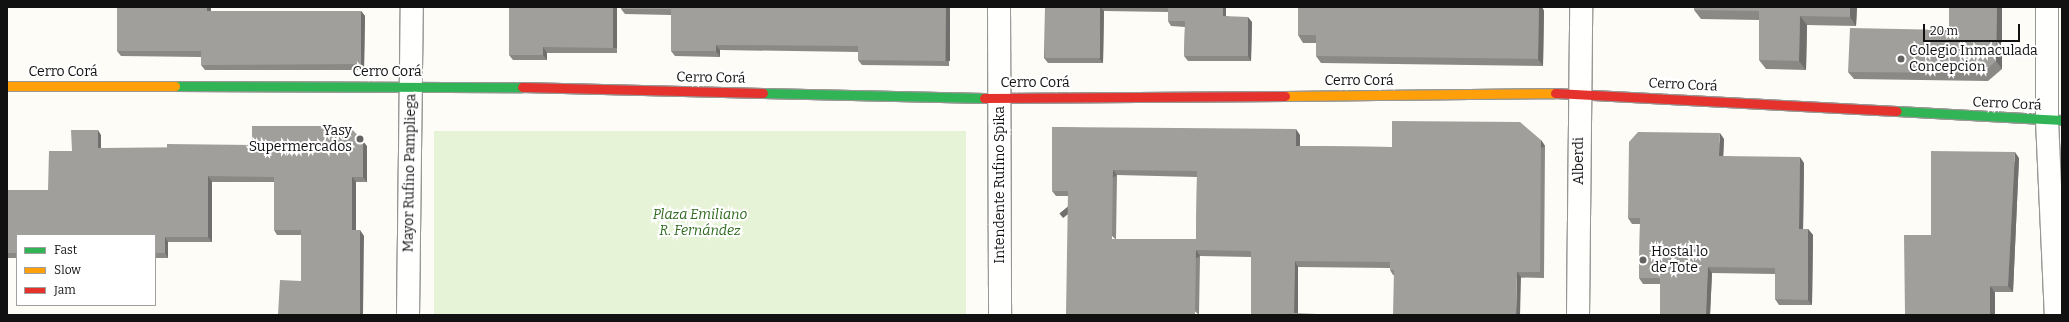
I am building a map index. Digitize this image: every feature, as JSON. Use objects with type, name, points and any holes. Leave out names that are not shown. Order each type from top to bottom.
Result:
[{"type":"street","name":"Mayor Rufino Pampliega","points":[[408,315],[412,7]]},
{"type":"street","name":"Intendente Rufino Spika","points":[[999,7],[1000,315]]},
{"type":"street","name":"Alberdi","points":[[1578,315],[1582,7]]},
{"type":"street","points":[[2047,7],[2054,120],[2056,315]]},
{"type":"street","name":"Cerro Corá","points":[[7,86],[411,85],[1000,98],[1580,93],[2054,120]]},
{"type":"green space","name":"Plaza Emiliano R. Fernández","points":[[434,131],[966,131],[966,315],[434,315]]},
{"type":"building","points":[[117,7],[207,7],[207,11],[361,11],[361,64],[201,65],[201,51],[117,51]]},
{"type":"building","points":[[509,7],[613,7],[613,48],[543,47],[543,55],[509,55]]},
{"type":"building","points":[[621,7],[946,7],[945,61],[858,60],[858,46],[716,45],[716,51],[671,51],[671,9],[621,9]]},
{"type":"building","points":[[1045,7],[1100,7],[1100,58],[1045,58]]},
{"type":"building","points":[[1168,7],[1223,7],[1223,16],[1248,17],[1248,56],[1184,56],[1185,21],[1168,21]]},
{"type":"building","points":[[1298,7],[1539,7],[1538,59],[1316,56],[1316,35],[1298,35]]},
{"type":"building","points":[[1694,7],[1850,7],[1850,17],[1800,16],[1799,61],[1759,60],[1759,11],[1694,10]]},
{"type":"building","points":[[1949,7],[1997,7],[1996,61],[1982,73],[1848,72],[1850,28],[1949,30]]},
{"type":"building","points":[[1392,121],[1520,122],[1541,140],[1540,272],[1517,272],[1516,315],[1393,315],[1394,270],[1390,270],[1390,262],[1295,261],[1294,313],[1317,315],[1251,315],[1251,251],[1196,250],[1195,315],[1066,315],[1068,191],[1052,191],[1052,127],[1296,129],[1296,146],[1392,147]],"holes":[[[1113,170],[1197,171],[1196,239],[1112,239]]]},
{"type":"building","points":[[252,126],[349,126],[363,141],[363,177],[352,177],[352,230],[360,230],[360,315],[278,315],[280,280],[301,281],[301,230],[274,230],[274,177],[208,176],[208,237],[165,237],[165,253],[156,253],[156,234],[16,234],[16,253],[7,253],[7,190],[48,190],[49,151],[72,151],[71,130],[98,130],[98,148],[167,148],[167,144],[252,145]]},
{"type":"building","points":[[1638,132],[1720,133],[1719,156],[1800,157],[1799,229],[1808,229],[1808,300],[1775,299],[1775,268],[1708,267],[1706,315],[1660,315],[1660,278],[1639,278],[1640,218],[1628,218],[1629,142]]},
{"type":"building","points":[[1931,151],[2015,152],[2008,286],[1990,286],[1990,315],[1905,315],[1904,235],[1931,235]]},
{"type":"traffic: fast","points":[[175,86],[522,87]]},
{"type":"traffic: fast","points":[[763,93],[984,98]]},
{"type":"traffic: fast","points":[[1897,111],[2062,120]]},
{"type":"traffic: slow","points":[[7,86],[175,86]]},
{"type":"traffic: slow","points":[[1285,96],[1555,93]]},
{"type":"traffic: jam","points":[[522,87],[763,93]]},
{"type":"traffic: jam","points":[[1555,93],[1897,111]]},
{"type":"traffic: jam","points":[[984,98],[1285,96]]},
{"type":"place","name":"Colegio Inmaculada Concepcion","points":[[1901,59]]},
{"type":"place","name":"Yasy Supermercados","points":[[360,139]]},
{"type":"place","name":"Hostal lo de Tote","points":[[1643,260]]}]
